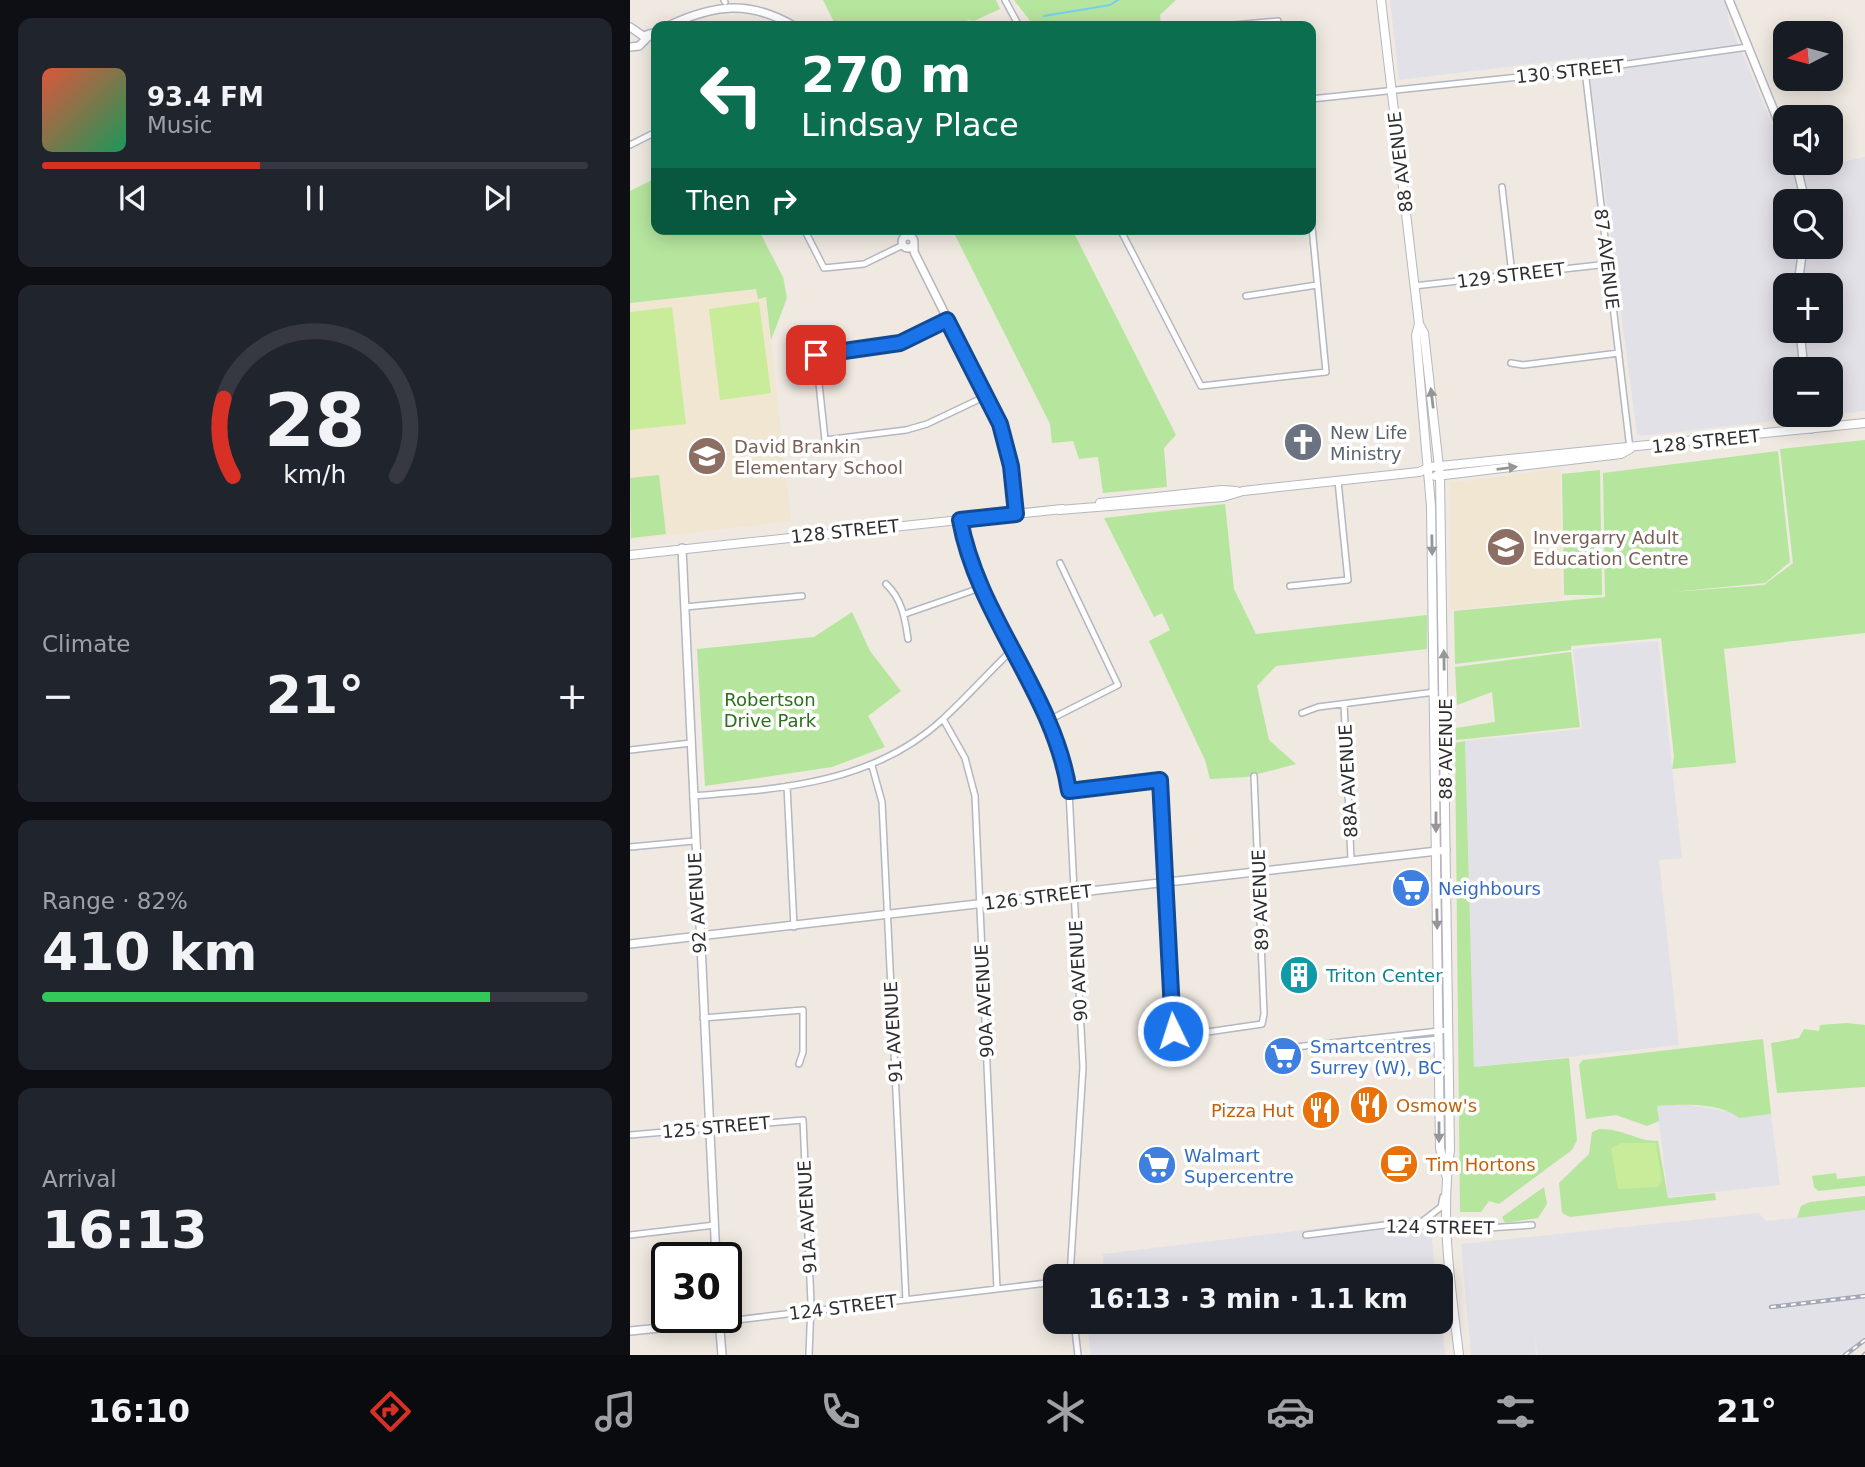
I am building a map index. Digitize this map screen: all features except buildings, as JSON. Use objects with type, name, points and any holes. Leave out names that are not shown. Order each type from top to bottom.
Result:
[{"type":"main road","name":"88 AVENUE","points":[[1381,0],[1419,324],[1416,335],[1435,477],[1446,850],[1450,1150],[1446,1180],[1446,1230],[1459,1355]]},
{"type":"main road","name":"128 STREET","points":[[1435,477],[1621,454],[1630,449],[1865,423]]},
{"type":"main road","name":"128 STREET","points":[[630,555],[1059,510],[1168,495],[1222,490],[1243,491],[1338,481],[1419,472],[1434,466],[1620,446],[1630,449]]},
{"type":"main road","points":[[1419,472],[1435,477]]},
{"type":"main road","name":"88 AVENUE","points":[[1435,477],[1440,1148],[1446,1180]]},
{"type":"street","points":[[1005,0],[1017,21]]},
{"type":"street","points":[[1729,0],[1773,108]]},
{"type":"street","points":[[679,21],[724,1],[762,7],[786,21]]},
{"type":"street","points":[[630,27],[637,38],[631,46]]},
{"type":"street","name":"130 STREET","points":[[1316,98],[1585,70],[1748,47]]},
{"type":"street","name":"87 AVENUE","points":[[1585,70],[1630,449]]},
{"type":"street","points":[[630,145],[651,134]]},
{"type":"street","points":[[1502,187],[1512,275]]},
{"type":"street","points":[[807,235],[824,268],[864,264],[909,244],[1000,424],[1009,455],[1016,514]]},
{"type":"street","points":[[1123,235],[1201,386],[1326,372],[1313,235]]},
{"type":"street","name":"129 STREET","points":[[1415,286],[1608,264]]},
{"type":"street","points":[[1247,296],[1317,285]]},
{"type":"street","points":[[947,320],[900,343],[816,355],[825,440],[906,430],[927,424],[986,396]]},
{"type":"street","points":[[1511,363],[1523,365],[1619,353]]},
{"type":"street","points":[[1290,586],[1348,580],[1338,481]]},
{"type":"street","name":"90 AVENUE","points":[[960,520],[980,588],[1058,742],[1069,791],[1083,1067],[1071,1264]]},
{"type":"street","name":"92 AVENUE","points":[[682,548],[694,841],[716,1242]]},
{"type":"street","points":[[1060,563],[1118,685],[1126,689]]},
{"type":"street","points":[[886,584],[895,592],[905,614],[908,639]]},
{"type":"street","points":[[905,614],[980,588]]},
{"type":"street","points":[[685,607],[802,596]]},
{"type":"street","points":[[693,796],[831,779],[872,766],[943,719],[1011,651]]},
{"type":"street","points":[[1049,720],[1118,685]]},
{"type":"street","points":[[1302,713],[1344,704],[1435,692]]},
{"type":"street","name":"88A AVENUE","points":[[1344,704],[1351,859]]},
{"type":"street","name":"90A AVENUE","points":[[943,719],[959,746],[972,781],[997,1289]]},
{"type":"street","points":[[630,750],[691,743]]},
{"type":"street","name":"91 AVENUE","points":[[872,766],[882,802],[906,1300]]},
{"type":"street","name":"89 AVENUE","points":[[1166,882],[1173,1031],[1180,1036],[1262,1024],[1254,776]]},
{"type":"street","points":[[1069,791],[1160,780],[1166,882]]},
{"type":"street","points":[[787,786],[794,927]]},
{"type":"street","points":[[630,847],[694,841]]},
{"type":"street","name":"126 STREET","points":[[630,944],[1446,850]]},
{"type":"street","points":[[703,1018],[803,1010],[803,1052],[799,1064]]},
{"type":"street","points":[[1286,1048],[1317,1046],[1334,1049],[1448,1034]]},
{"type":"street","name":"125 STREET","points":[[630,1135],[803,1120]]},
{"type":"street","name":"91A AVENUE","points":[[803,1120],[809,1355]]},
{"type":"street","points":[[1419,1224],[1441,1207],[1446,1180]]},
{"type":"street","name":"124 STREET","points":[[1306,1235],[1401,1223],[1446,1230],[1532,1226]]},
{"type":"street","points":[[630,1235],[715,1225]]},
{"type":"street","name":"124 STREET","points":[[742,1318],[1043,1283]]},
{"type":"street","name":"124 STREET","points":[[630,1331],[651,1328]]},
{"type":"street","points":[[720,1333],[722,1355]]},
{"type":"street","points":[[1076,1334],[1078,1355]]},
{"type":"shaded area","points":[[1390,0],[1726,0],[1729,22],[1773,126],[1773,175],[1843,175],[1843,162],[1865,157],[1865,411],[1843,414],[1843,357],[1773,357],[1773,421],[1640,436],[1637,433],[1587,57],[1399,80]]},
{"type":"shaded area","name":"David Brankin Elementary School","points":[[765,288],[791,521],[630,540],[630,303]]},
{"type":"shaded area","name":"Invergarry Adult Education Centre","points":[[1560,469],[1562,599],[1451,610],[1450,483]]},
{"type":"shaded area","points":[[1658,641],[1682,858],[1659,860],[1679,1045],[1474,1067],[1465,741],[1582,729],[1573,649]]},
{"type":"shaded area","points":[[1682,1104],[1733,1112],[1739,1118],[1771,1114],[1780,1185],[1668,1197],[1657,1106]]},
{"type":"shaded area","points":[[1865,1210],[1865,1336],[1852,1355],[1537,1355],[1535,1335],[1536,1355],[1471,1355],[1461,1244],[1759,1213],[1766,1221]]},
{"type":"shaded area","points":[[1429,1215],[1435,1264],[1103,1264],[1103,1254]]},
{"type":"shaded area","points":[[1089,1334],[1443,1334],[1445,1355],[1091,1355]]},
{"type":"green space","points":[[823,0],[996,0],[1000,9],[974,21],[834,21]]},
{"type":"green space","points":[[1014,0],[1176,0],[1160,15],[1161,21],[1030,21]]},
{"type":"green space","points":[[651,180],[651,235],[761,235],[783,277],[787,298],[771,340],[766,297],[758,299],[756,289],[630,303],[630,191]]},
{"type":"green space","points":[[955,235],[1075,235],[1176,435],[1164,448],[1167,487],[1103,493],[1098,457],[1079,459],[1073,441],[1052,443],[1050,424]]},
{"type":"green space","points":[[759,302],[771,393],[720,400],[709,309]]},
{"type":"green space","points":[[672,307],[686,424],[630,430],[630,312]]},
{"type":"green space","points":[[1865,440],[1865,633],[1724,649],[1736,763],[1672,769],[1674,757],[1661,638],[1571,646],[1571,650],[1455,664],[1454,611],[1605,597],[1603,473],[1778,451],[1790,562],[1765,583],[1672,592],[1764,585],[1793,563],[1780,449]]},
{"type":"green space","points":[[1600,470],[1602,595],[1564,595],[1562,474]]},
{"type":"green space","points":[[659,475],[666,534],[631,538],[630,478]]},
{"type":"green space","points":[[1225,504],[1234,589],[1256,634],[1427,615],[1427,649],[1276,666],[1257,686],[1269,740],[1296,764],[1247,777],[1210,779],[1205,760],[1149,641],[1170,630],[1162,613],[1154,617],[1104,518]]},
{"type":"green space","name":"Robertson Drive Park","points":[[852,612],[870,651],[901,691],[868,716],[885,747],[832,767],[705,786],[697,649],[814,637]]},
{"type":"green space","points":[[1571,652],[1580,727],[1456,740],[1456,728],[1495,722],[1492,692],[1457,705],[1455,667]]},
{"type":"green space","points":[[1465,741],[1474,1067],[1569,1058],[1577,1140],[1572,1150],[1499,1204],[1489,1201],[1481,1212],[1460,1212],[1455,743]]},
{"type":"green space","points":[[1820,1025],[1865,1025],[1865,1087],[1777,1093],[1771,1043],[1799,1038],[1804,1029],[1819,1031]]},
{"type":"green space","points":[[1763,1039],[1771,1114],[1739,1118],[1722,1109],[1677,1105],[1657,1106],[1659,1121],[1647,1126],[1616,1115],[1586,1119],[1579,1065],[1583,1060]]},
{"type":"green space","points":[[1599,1129],[1658,1141],[1668,1198],[1715,1193],[1716,1200],[1570,1217],[1562,1213],[1559,1183],[1589,1154],[1592,1132]]},
{"type":"green space","points":[[1622,1143],[1656,1143],[1662,1181],[1658,1187],[1618,1189],[1611,1148]]},
{"type":"green space","points":[[1836,1173],[1837,1179],[1865,1176],[1865,1186],[1818,1191],[1814,1187],[1812,1176]]},
{"type":"green space","points":[[1544,1187],[1547,1204],[1538,1218],[1505,1223],[1502,1217]]},
{"type":"green space","points":[[1865,1196],[1865,1210],[1797,1218],[1801,1206],[1810,1202]]},
{"type":"waterway","points":[[1044,16],[1110,5],[1118,0]]},
{"type":"railway","points":[[1771,1307],[1865,1296]]},
{"type":"railway","points":[[1845,1355],[1865,1340]]},
{"type":"place","name":"New Life Ministry","points":[[1303,442]]},
{"type":"place","name":"David Brankin Elementary School","points":[[707,456]]},
{"type":"place","name":"Invergarry Adult Education Centre","points":[[1506,547]]},
{"type":"place","name":"Neighbours","points":[[1411,888]]},
{"type":"place","name":"Triton Center","points":[[1299,975]]},
{"type":"place","name":"Smartcentres Surrey (W), BC","points":[[1283,1056]]},
{"type":"place","name":"Osmow's","points":[[1369,1105]]},
{"type":"place","name":"Pizza Hut","points":[[1321,1110]]},
{"type":"place","name":"Tim Hortons","points":[[1399,1164]]},
{"type":"place","name":"Walmart Supercentre","points":[[1157,1165]]},
{"type":"route","points":[[816,355],[900,343],[947,320],[1000,424],[1011,466],[1016,514],[960,520],[963,534],[980,588],[1049,720],[1058,742],[1069,791],[1160,780],[1173,1031]]}]
